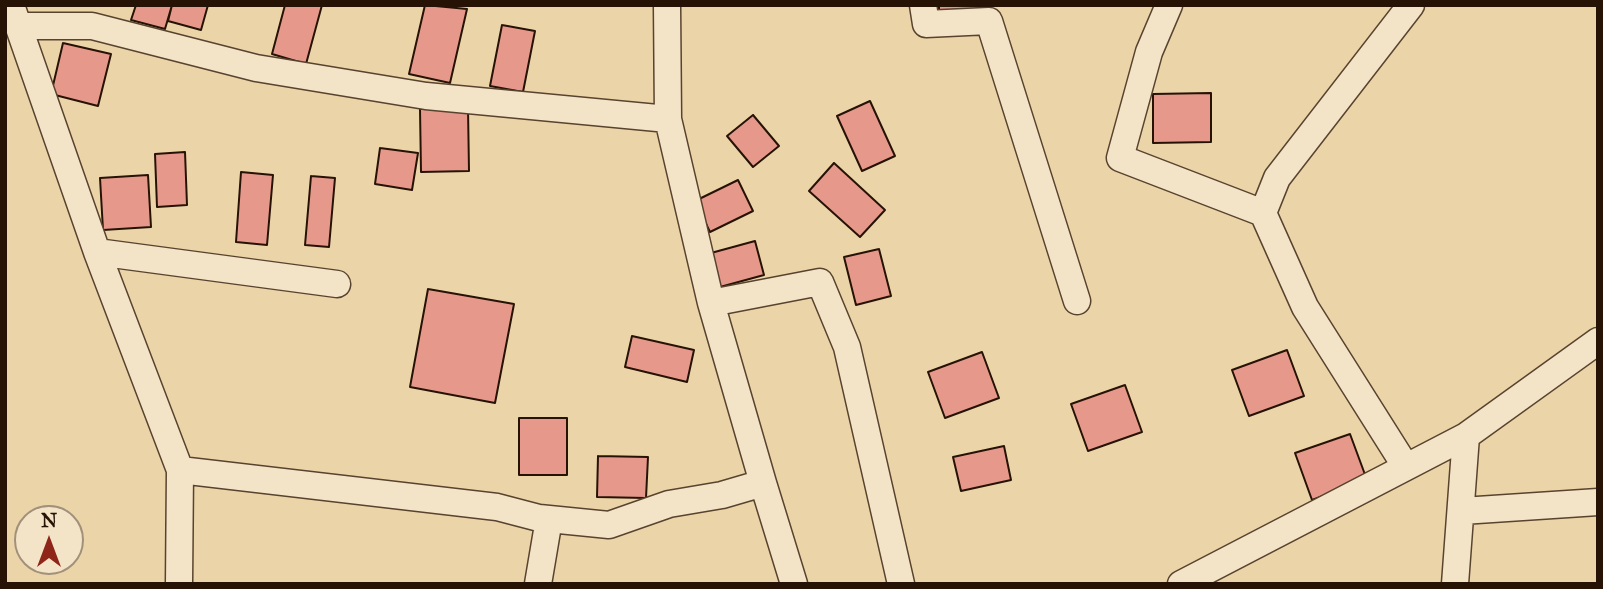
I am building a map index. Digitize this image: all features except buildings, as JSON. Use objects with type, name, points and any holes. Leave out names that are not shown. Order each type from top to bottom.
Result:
[{"type":"street","points":[[667,5],[668,119],[711,303],[794,584]]},
{"type":"street","points":[[923,5],[926,24],[989,20],[1077,301]]},
{"type":"street","points":[[1169,5],[1149,52],[1120,158],[1262,213],[1305,307],[1406,467]]},
{"type":"street","points":[[1262,213],[1277,178],[1411,5]]},
{"type":"street","points":[[179,584],[180,470],[97,252],[15,16],[92,26],[256,68],[426,96],[668,119]]},
{"type":"street","points":[[97,252],[337,284]]},
{"type":"street","points":[[711,303],[820,282],[847,347],[901,584]]},
{"type":"street","points":[[1181,584],[1221,574],[1406,467],[1466,436],[1598,341]]},
{"type":"street","points":[[1455,584],[1466,436]]},
{"type":"street","points":[[180,470],[497,507],[549,519],[609,525],[669,504],[722,495],[763,483]]},
{"type":"street","points":[[1462,511],[1598,502]]},
{"type":"street","points":[[538,584],[549,519]]}]
